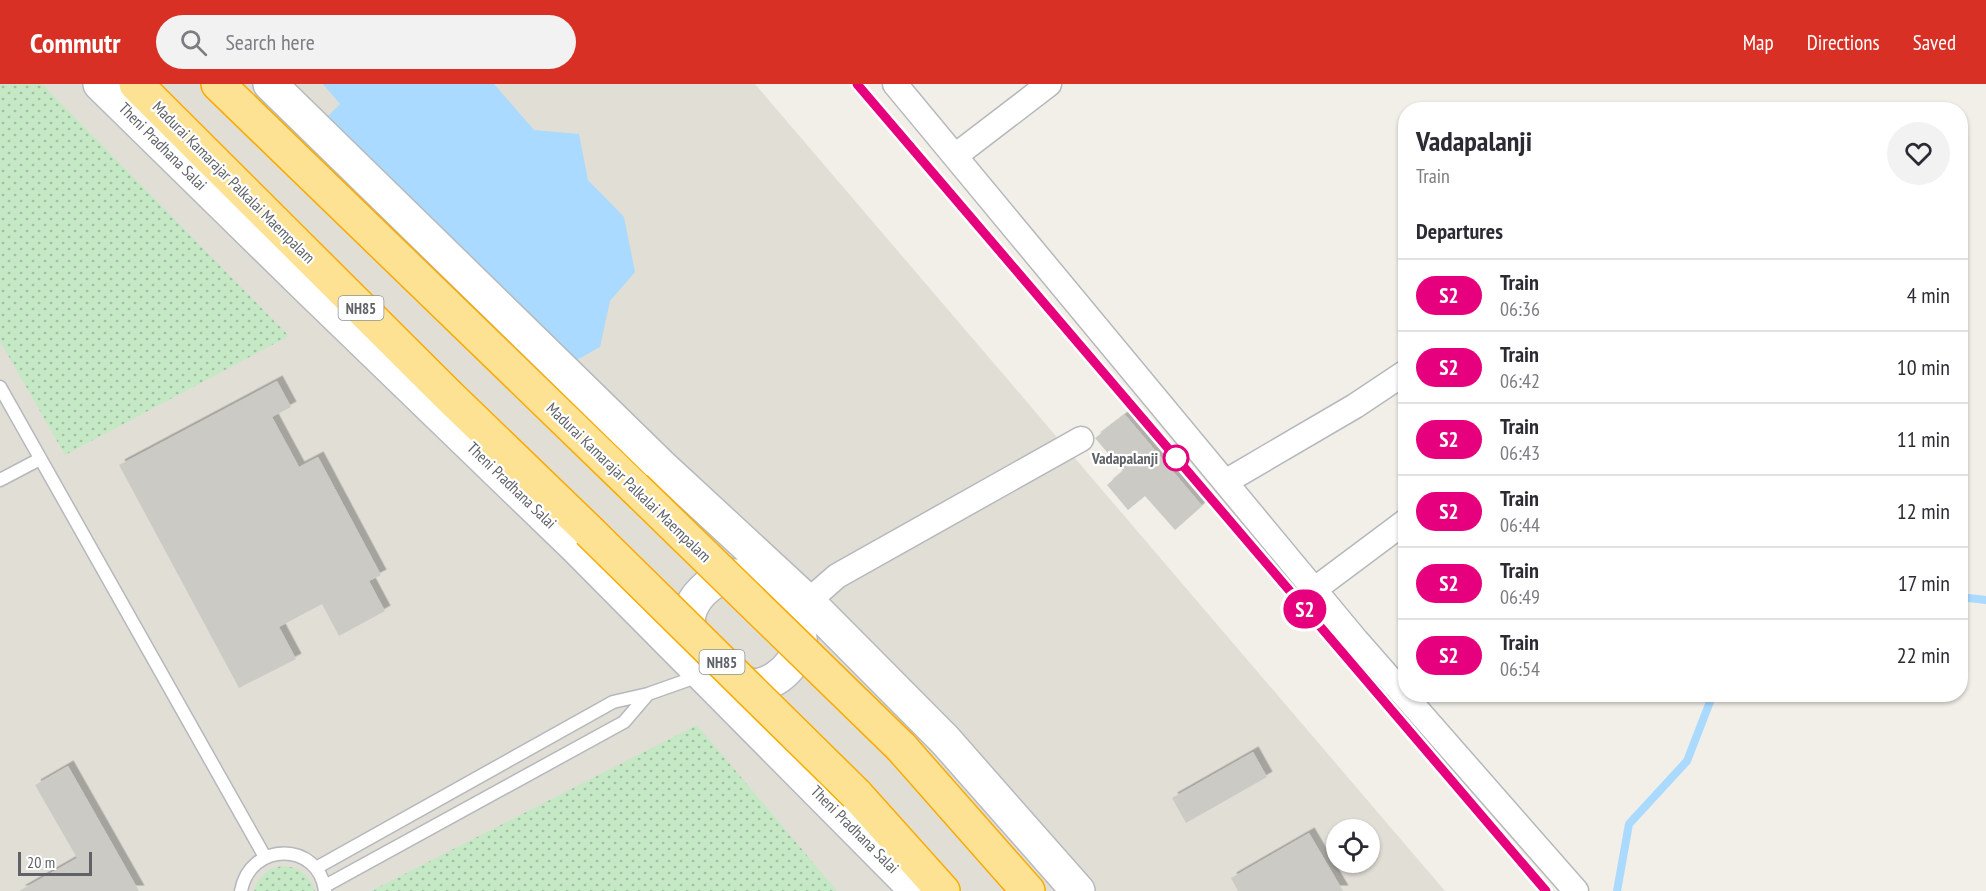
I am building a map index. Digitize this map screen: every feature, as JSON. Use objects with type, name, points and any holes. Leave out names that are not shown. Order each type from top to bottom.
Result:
[{"type":"highway","name":"Madurai Kamarajar Palkalai Maempalam","points":[[136,84],[447,394],[856,794],[943,891]]},
{"type":"highway","name":"Madurai Kamarajar Palkalai Maempalam","points":[[218,84],[901,747],[1028,891]]},
{"type":"street","name":"Theni Pradhana Salai","points":[[100,84],[576,547],[656,628],[712,664],[752,726],[917,891]]},
{"type":"street","points":[[270,84],[652,457],[738,537],[798,615],[800,648],[791,665],[778,678],[760,686],[712,664],[688,616],[696,598],[709,584],[725,575],[751,579],[798,615],[839,633],[945,740],[1078,891]]},
{"type":"street","points":[[895,84],[1398,688]]},
{"type":"street","points":[[954,156],[1049,84]]},
{"type":"street","points":[[1225,482],[1355,406],[1398,377]]},
{"type":"street","points":[[798,615],[837,576],[1081,439]]},
{"type":"street","points":[[1315,589],[1398,527]]},
{"type":"street","points":[[738,537],[751,579]]},
{"type":"street","points":[[1410,702],[1576,891]]},
{"type":"lane","points":[[0,387],[265,857]]},
{"type":"lane","points":[[0,480],[40,459]]},
{"type":"lane","points":[[316,868],[613,702],[648,694],[712,664]]},
{"type":"lane","points":[[241,891],[243,881],[254,864],[265,857],[280,853],[309,861],[316,868],[325,889],[624,722],[648,694]]},
{"type":"shaded area","points":[[0,84],[755,84],[1445,891],[0,891]]},
{"type":"green space","points":[[0,84],[42,84],[289,336],[65,455],[0,341]]},
{"type":"green space","points":[[697,725],[837,891],[371,891]]},
{"type":"green space","points":[[283,866],[303,873],[310,880],[315,891],[254,891],[264,874]]},
{"type":"water","points":[[323,84],[494,84],[534,130],[579,134],[588,180],[624,217],[635,272],[610,301],[600,347],[575,361],[328,116],[340,104]]},
{"type":"building","points":[[277,381],[291,407],[272,417],[299,467],[318,457],[381,575],[369,581],[385,611],[339,636],[322,604],[279,627],[296,659],[239,688],[119,465]]},
{"type":"building","points":[[1125,415],[1202,506],[1175,530],[1145,496],[1128,510],[1107,485],[1123,471],[1095,438]]},
{"type":"building","points":[[1253,752],[1267,777],[1186,823],[1172,798]]},
{"type":"building","points":[[68,766],[139,891],[19,891],[77,858],[35,785]]},
{"type":"building","points":[[1309,833],[1326,862],[1326,873],[1332,873],[1343,891],[1238,891],[1231,878]]},
{"type":"waterway","points":[[1968,598],[1986,600]]},
{"type":"waterway","points":[[1617,891],[1629,824],[1687,761],[1710,702]]},
{"type":"railway","points":[[857,84],[1546,891]]},
{"type":"train","name":"S2","points":[[857,84],[1546,891]]},
{"type":"place","name":"Vadapalanji","points":[[1176,458]]}]
